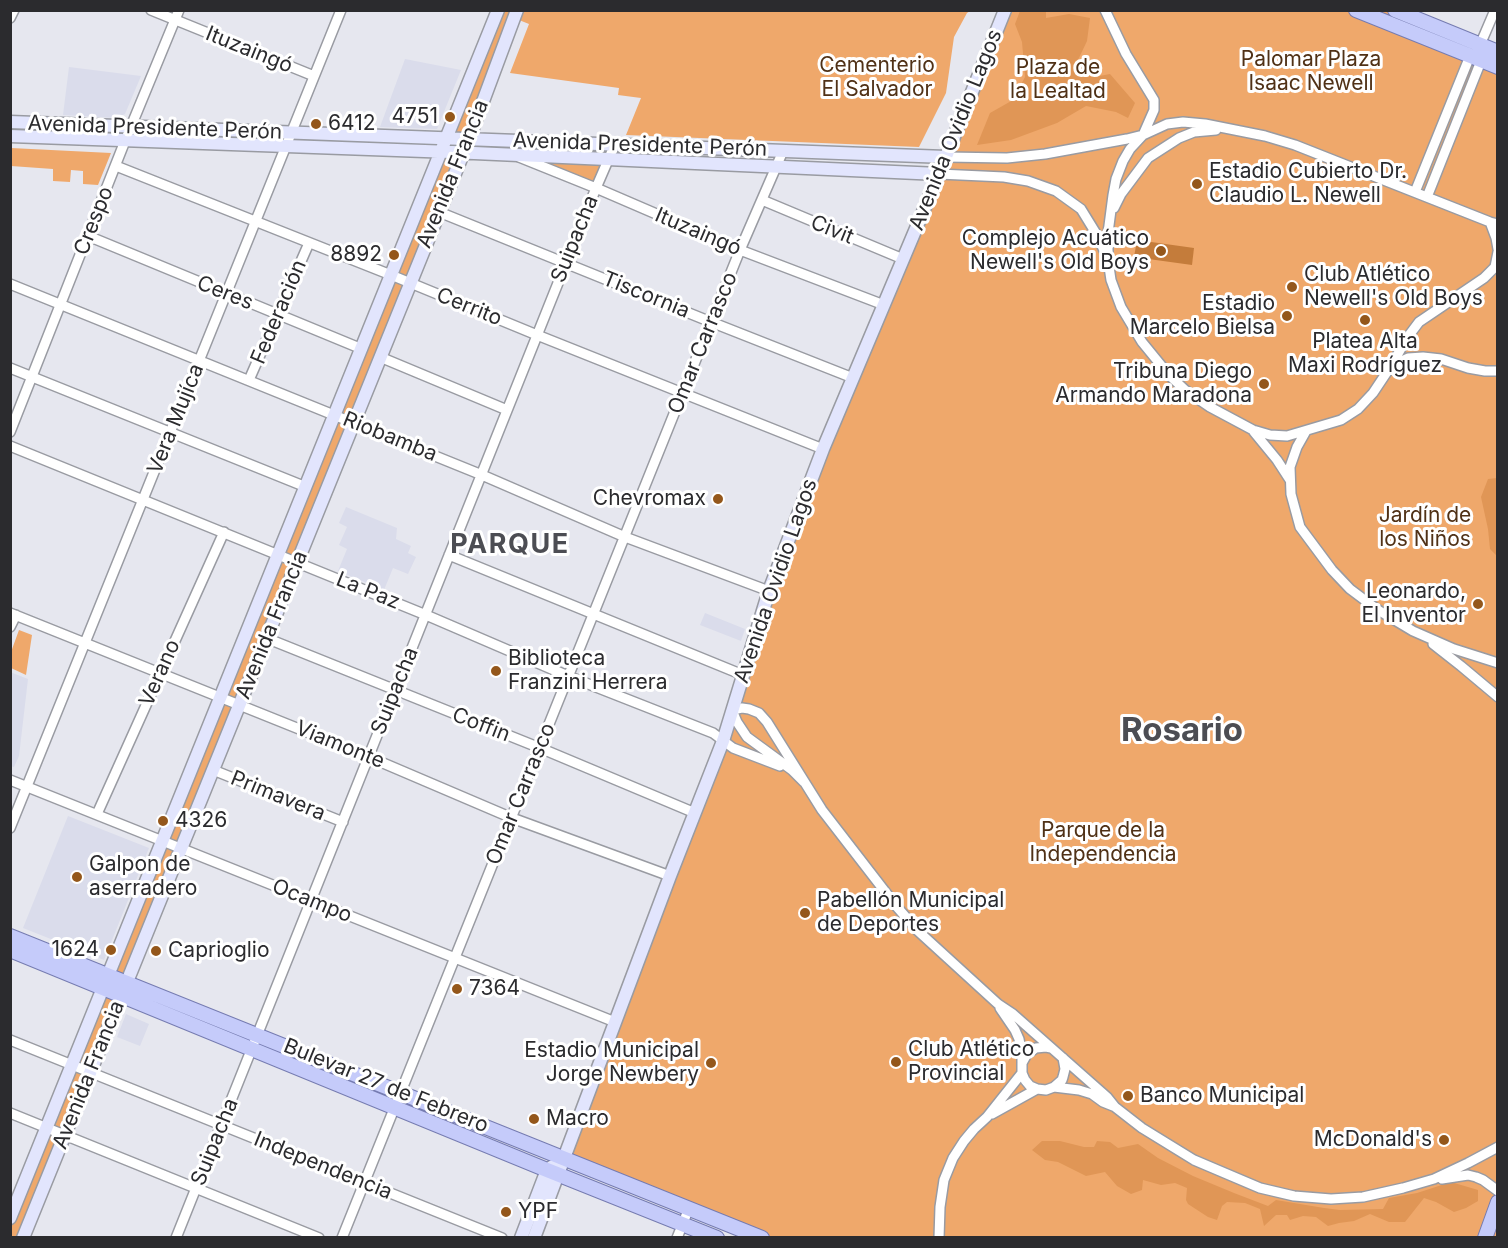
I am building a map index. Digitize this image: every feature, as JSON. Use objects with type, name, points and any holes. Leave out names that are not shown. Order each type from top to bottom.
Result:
[{"type":"main road","name":"Avenida Francia","points":[[10,1218],[498,10]]},
{"type":"main road","name":"Avenida Francia","points":[[23,1238],[469,139],[517,10]]},
{"type":"main road","name":"Avenida Ovidio Lagos","points":[[563,1158],[723,741],[769,591],[823,449],[939,174],[1005,10]]},
{"type":"main road","points":[[1356,10],[1497,68]]},
{"type":"main road","points":[[1395,10],[1497,52]]},
{"type":"main road","points":[[477,61],[482,59],[490,62],[494,69]]},
{"type":"main road","name":"Avenida Presidente Perón","points":[[10,122],[946,157]]},
{"type":"main road","name":"Avenida Presidente Perón","points":[[10,136],[939,174]]},
{"type":"main road","name":"Bulevar 27 de Febrero","points":[[10,936],[106,981]]},
{"type":"main road","name":"Bulevar 27 de Febrero","points":[[10,950],[258,1034],[762,1238]]},
{"type":"main road","name":"Bulevar 27 de Febrero","points":[[124,988],[252,1048],[553,1173],[717,1238]]},
{"type":"main road","points":[[521,1238],[553,1173],[563,1158]]},
{"type":"main road","points":[[534,1238],[553,1173]]},
{"type":"main road","points":[[1485,1238],[1497,1202]]},
{"type":"street","points":[[10,18],[14,10]]},
{"type":"street","name":"Ituzaingó","points":[[151,10],[314,76]]},
{"type":"street","name":"Crespo","points":[[10,432],[179,10]]},
{"type":"street","name":"Vera Mujíca","points":[[10,828],[341,10]]},
{"type":"street","points":[[946,157],[1007,158],[1045,154],[1143,135],[1167,124],[1183,122],[1233,129],[1295,145],[1494,223],[1496,267],[1484,278],[1419,321],[1373,393],[1358,409],[1341,420],[1287,436],[1270,435],[1252,430],[1210,407],[1185,390],[1169,375],[1142,342],[1121,307],[1111,280],[1108,233],[1113,195],[1120,169],[1130,149],[1143,135],[1154,110],[1154,100],[1126,54],[1105,10]]},
{"type":"street","points":[[1427,197],[1480,45],[1495,10]]},
{"type":"street","points":[[1415,192],[1476,58]]},
{"type":"street","points":[[1111,216],[1120,194],[1133,176],[1148,158],[1164,146],[1194,132],[1233,129]]},
{"type":"street","name":"Suipacha","points":[[177,1238],[615,144]]},
{"type":"street","name":"Omar Carrasco","points":[[342,1238],[740,250],[783,151]]},
{"type":"street","name":"Ituzaingó","points":[[514,155],[740,250],[884,304]]},
{"type":"street","name":"Cerrito","points":[[116,166],[823,449]]},
{"type":"street","points":[[939,174],[1004,177],[1028,181],[1056,191],[1081,209],[1097,234],[1108,260]]},
{"type":"street","name":"Civit","points":[[762,201],[903,259]]},
{"type":"street","name":"Tiscornia","points":[[439,212],[853,378]]},
{"type":"street","name":"Ceres","points":[[88,236],[362,349]]},
{"type":"street","name":"Federación","points":[[249,380],[309,243]]},
{"type":"street","name":"Riobamba","points":[[10,284],[482,474],[625,537],[769,591]]},
{"type":"street","points":[[380,357],[507,410]]},
{"type":"street","points":[[1391,366],[1408,358],[1423,357],[1441,359],[1485,372],[1497,370]]},
{"type":"street","points":[[10,368],[306,487]]},
{"type":"street","points":[[1252,430],[1290,480]]},
{"type":"street","points":[[1306,431],[1290,467],[1291,494],[1300,527],[1332,570],[1350,589],[1378,610],[1454,649],[1497,663]]},
{"type":"street","name":"La Paz","points":[[10,446],[426,615],[568,676],[713,733],[733,748],[792,770]]},
{"type":"street","name":"Verano","points":[[97,814],[224,532]]},
{"type":"street","points":[[449,555],[743,675]]},
{"type":"street","points":[[10,627],[13,614]]},
{"type":"street","name":"Viamonte","points":[[13,614],[369,757],[512,818],[670,876]]},
{"type":"street","points":[[1419,633],[1497,697]]},
{"type":"street","name":"Coffin","points":[[266,638],[540,748],[694,813]]},
{"type":"street","points":[[804,782],[792,770],[747,737],[732,710],[749,709],[759,713],[767,722],[822,810],[918,931],[998,1004],[1013,1014],[1107,1097],[1115,1107]]},
{"type":"street","name":"Primavera","points":[[213,770],[343,822]]},
{"type":"street","name":"Ocampo","points":[[10,780],[615,1022]]},
{"type":"street","points":[[998,1004],[1019,1039],[1022,1068],[1025,1080],[1030,1086],[1046,1090],[1054,1087],[1063,1077],[1065,1069],[1063,1058]]},
{"type":"street","name":"Independencia","points":[[10,1040],[502,1238]]},
{"type":"street","points":[[939,1238],[939,1207],[944,1180],[964,1141],[987,1117],[1022,1068],[1027,1054],[1036,1048],[1052,1049]]},
{"type":"street","points":[[1054,1087],[1085,1092],[1115,1107],[1142,1128],[1194,1160],[1260,1188],[1293,1196],[1331,1199],[1363,1197],[1403,1188],[1434,1179],[1497,1146]]},
{"type":"street","points":[[987,1117],[1037,1089]]},
{"type":"street","points":[[10,1113],[319,1238]]},
{"type":"street","points":[[1434,1179],[1468,1175],[1483,1180],[1497,1191]]},
{"type":"street","points":[[677,1238],[689,1208]]},
{"type":"shaded area","points":[[405,59],[461,70],[437,129],[380,127]]},
{"type":"shaded area","points":[[69,67],[141,76],[125,114],[116,118],[63,115]]},
{"type":"shaded area","points":[[1137,240],[1194,248],[1192,265],[1134,257]]},
{"type":"shaded area","points":[[346,507],[397,528],[396,539],[411,546],[408,553],[416,557],[408,574],[393,568],[384,590],[338,571],[347,549],[339,545],[347,527],[339,523]]},
{"type":"shaded area","points":[[705,613],[745,629],[741,641],[700,625]]},
{"type":"shaded area","points":[[10,672],[28,679],[19,756],[14,767],[10,766]]},
{"type":"shaded area","points":[[68,816],[149,848],[104,960],[23,928]]},
{"type":"shaded area","points":[[126,1014],[149,1024],[140,1046],[117,1037]]},
{"type":"green space","points":[[498,11],[517,11],[23,1237],[11,1237],[10,1218]]},
{"type":"green space","name":"Cementerio El Salvador","points":[[523,11],[970,11],[954,37],[946,93],[919,147],[626,135],[641,98],[618,95],[619,88],[510,73],[529,24],[519,20]]},
{"type":"green space","name":"Parque de la Independencia","points":[[1005,11],[1395,11],[1497,52],[1497,1237],[762,1237],[563,1158],[670,876],[769,591]]},
{"type":"green space","name":"Plaza de la Lealtad","points":[[1020,11],[1046,11],[1046,18],[1069,14],[1090,18],[1087,41],[1078,60],[1094,77],[1110,74],[1135,103],[1128,118],[1116,112],[1086,106],[1057,123],[1011,140],[977,145],[990,113],[1013,100],[1025,77],[1022,42],[1015,24]]},
{"type":"green space","points":[[11,148],[111,153],[98,185],[83,184],[83,171],[71,170],[70,182],[53,181],[53,169],[11,166]]},
{"type":"green space","points":[[545,161],[602,164],[593,183],[545,163]]},
{"type":"green space","points":[[1498,478],[1497,556],[1490,549],[1481,497],[1488,479]]},
{"type":"green space","points":[[19,630],[32,635],[26,675],[11,668],[11,652]]},
{"type":"green space","points":[[1042,1141],[1060,1141],[1084,1147],[1094,1147],[1097,1141],[1110,1142],[1118,1148],[1138,1144],[1158,1158],[1193,1176],[1268,1206],[1276,1200],[1340,1210],[1383,1209],[1389,1198],[1417,1193],[1451,1182],[1478,1190],[1478,1201],[1454,1212],[1424,1198],[1405,1222],[1389,1222],[1370,1214],[1354,1221],[1328,1226],[1316,1217],[1303,1216],[1290,1220],[1287,1215],[1276,1215],[1264,1226],[1260,1209],[1245,1203],[1227,1202],[1222,1206],[1217,1220],[1188,1204],[1187,1188],[1175,1183],[1161,1185],[1143,1180],[1142,1190],[1131,1194],[1117,1186],[1105,1172],[1086,1176],[1058,1162],[1045,1160],[1032,1150]]},
{"type":"place","name":"4751","points":[[450,117]]},
{"type":"place","name":"6412","points":[[316,124]]},
{"type":"place","name":"Estadio Cubierto Dr. Claudio L. Newell","points":[[1197,184]]},
{"type":"place","name":"Complejo Acuático Newell's Old Boys","points":[[1161,251]]},
{"type":"place","name":"8892","points":[[394,255]]},
{"type":"place","name":"Club Atlético Newell's Old Boys","points":[[1292,287]]},
{"type":"place","name":"Estadio Marcelo Bielsa","points":[[1287,316]]},
{"type":"place","name":"Platea Alta Maxi Rodríguez","points":[[1365,320]]},
{"type":"place","name":"Tribuna Diego Armando Maradona","points":[[1264,384]]},
{"type":"place","name":"Chevromax","points":[[718,499]]},
{"type":"place","name":"Leonardo, El Inventor","points":[[1478,604]]},
{"type":"place","name":"Biblioteca Franzini Herrera","points":[[496,671]]},
{"type":"place","name":"4326","points":[[163,821]]},
{"type":"place","name":"Galpon de aserradero","points":[[77,877]]},
{"type":"place","name":"Pabellón Municipal de Deportes","points":[[805,913]]},
{"type":"place","name":"1624","points":[[111,950]]},
{"type":"place","name":"Caprioglio","points":[[156,951]]},
{"type":"place","name":"7364","points":[[457,989]]},
{"type":"place","name":"Club Atlético Provincial","points":[[896,1062]]},
{"type":"place","name":"Estadio Municipal Jorge Newbery","points":[[711,1063]]},
{"type":"place","name":"Banco Municipal","points":[[1128,1096]]},
{"type":"place","name":"Macro","points":[[534,1119]]},
{"type":"place","name":"McDonald's","points":[[1444,1140]]},
{"type":"place","name":"YPF","points":[[506,1212]]},
{"type":"district","name":"PARQUE","points":[[510,545]]},
{"type":"district","name":"Rosario","points":[[1182,731]]},
{"type":"park label","name":"Palomar Plaza Isaac Newell","points":[[1311,72]]},
{"type":"park label","name":"Jardín de los Niños","points":[[1425,528]]}]
